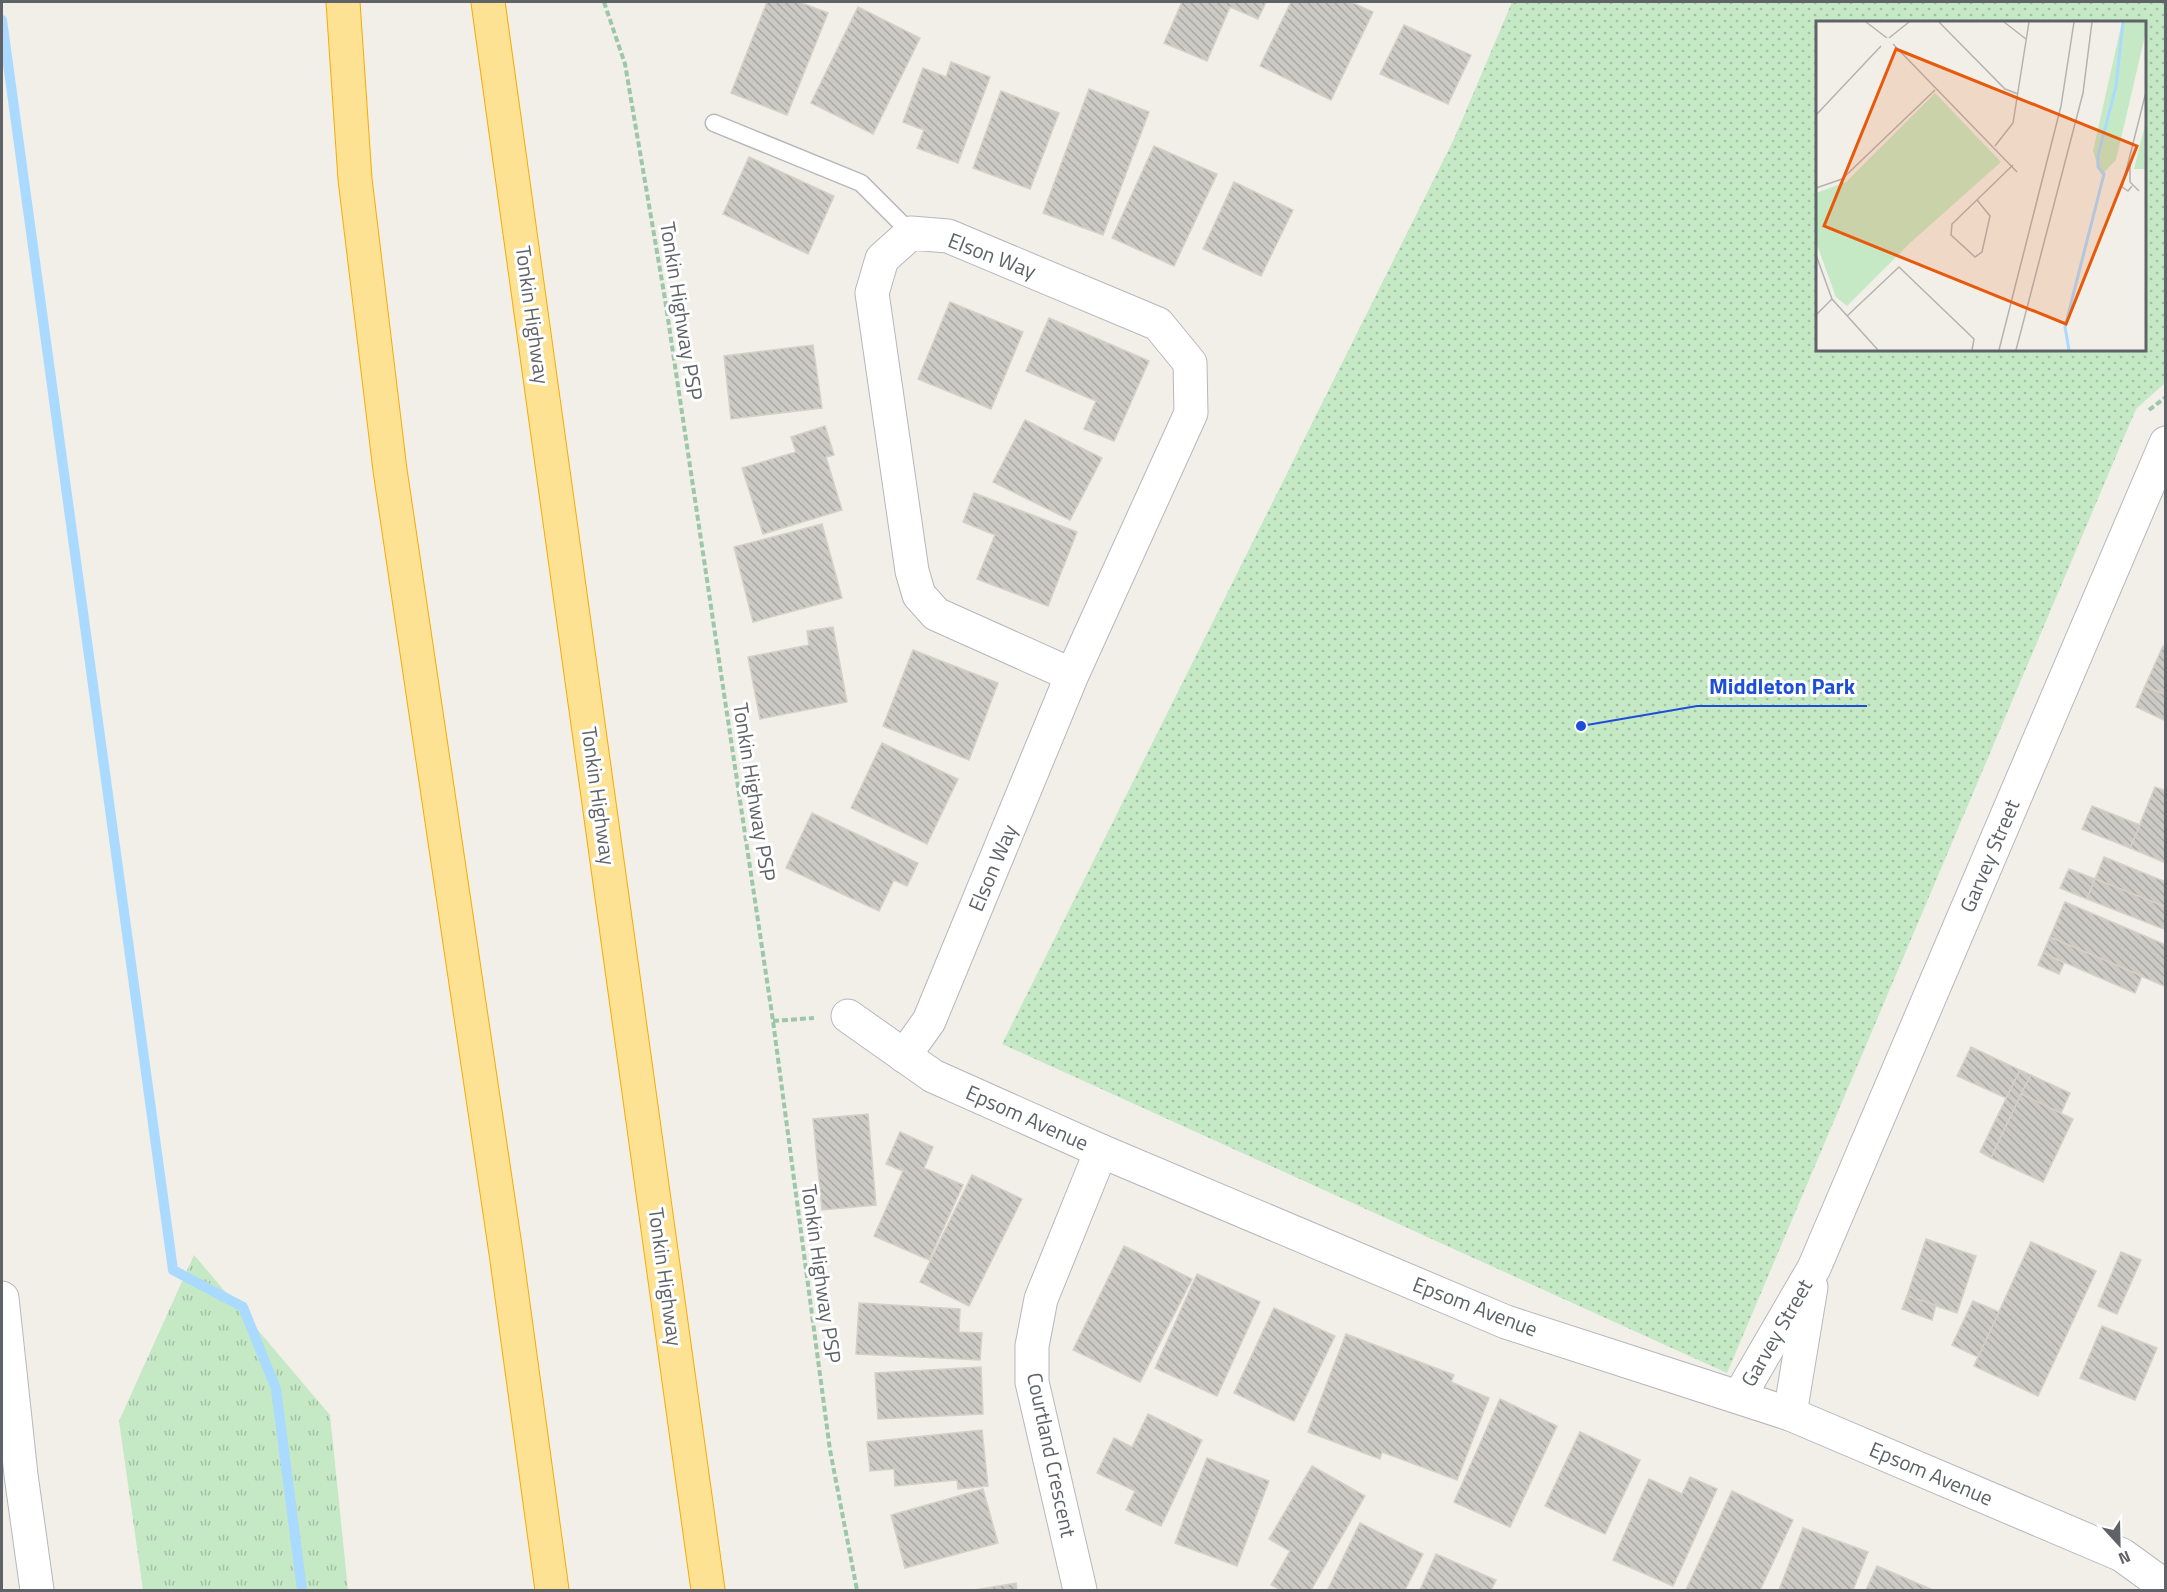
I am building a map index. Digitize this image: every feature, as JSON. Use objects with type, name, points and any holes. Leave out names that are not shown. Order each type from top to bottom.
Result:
[{"type":"highway","points":[[321,2],[355,179]]},
{"type":"highway","points":[[343,2],[355,179],[390,470],[507,1253],[552,1590]]},
{"type":"highway","name":"Tonkin Highway","points":[[488,2],[708,1590]]},
{"type":"street","name":"Elson Way","points":[[904,1056],[929,1021],[1072,675],[1191,413],[1190,363],[1158,324],[948,236],[911,233]]},
{"type":"street","points":[[911,233],[882,259],[872,293],[912,571],[919,595],[936,614],[1072,675]]},
{"type":"street","name":"Garvey Street","points":[[1739,1397],[1814,1268],[2166,443]]},
{"type":"street","name":"Epsom Avenue","points":[[848,1016],[933,1076],[1101,1151],[1506,1322],[1790,1414],[2122,1555],[2166,1587]]},
{"type":"street","name":"Courtland Crescent","points":[[1080,1590],[1032,1382],[1032,1346],[1041,1299],[1101,1151]]},
{"type":"street","name":"Garvey Street","points":[[1790,1414],[1814,1268]]},
{"type":"street","points":[[2,1298],[21,1475],[37,1590]]},
{"type":"street","points":[[2,1439],[21,1475]]},
{"type":"street","name":"Epsom Avenue","points":[[2122,1555],[2166,1557]]},
{"type":"lane","points":[[714,123],[861,183],[911,233]]},
{"type":"path","name":"Tonkin Highway PSP","points":[[604,2],[625,64],[665,299],[771,1009],[830,1450],[857,1590]]},
{"type":"green space","points":[[1512,2],[2165,2],[2165,383],[2136,409],[1727,1373],[1002,1044],[1454,139]]},
{"type":"green space","points":[[194,1255],[330,1415],[348,1590],[143,1590],[119,1421]]},
{"type":"building","points":[[767,2],[799,2],[828,13],[787,115],[731,93]]},
{"type":"building","points":[[1182,2],[1266,2],[1258,19],[1230,7],[1207,61],[1164,43]]},
{"type":"building","points":[[1291,2],[1351,2],[1373,12],[1331,100],[1260,66]]},
{"type":"building","points":[[858,7],[920,38],[873,134],[811,103]]},
{"type":"building","points":[[1404,25],[1471,55],[1448,104],[1380,74]]},
{"type":"building","points":[[951,62],[990,77],[958,163],[917,148],[924,130],[903,122],[923,68],[946,77]]},
{"type":"building","points":[[1089,89],[1149,112],[1103,235],[1043,213]]},
{"type":"building","points":[[1001,91],[1059,113],[1030,189],[973,168]]},
{"type":"building","points":[[1154,146],[1217,174],[1174,266],[1112,238]]},
{"type":"building","points":[[749,157],[834,196],[808,254],[723,214]]},
{"type":"building","points":[[1234,182],[1293,210],[1261,276],[1203,249]]},
{"type":"building","points":[[950,302],[1023,332],[991,409],[918,379]]},
{"type":"building","points":[[1049,318],[1149,361],[1114,441],[1084,429],[1096,401],[1026,371]]},
{"type":"building","points":[[813,345],[822,408],[731,419],[724,356]]},
{"type":"building","points":[[1025,420],[1102,458],[1070,520],[993,482]]},
{"type":"building","points":[[825,426],[834,455],[826,457],[842,510],[763,534],[742,468],[796,452],[791,437]]},
{"type":"building","points":[[974,493],[1077,532],[1048,606],[977,579],[995,535],[963,522]]},
{"type":"building","points":[[822,524],[842,598],[753,622],[734,547]]},
{"type":"building","points":[[833,627],[847,702],[760,719],[748,657],[809,645],[807,631]]},
{"type":"building","points":[[2163,646],[2166,647],[2166,695],[2145,686]]},
{"type":"building","points":[[913,650],[998,683],[969,760],[883,726]]},
{"type":"building","points":[[2145,686],[2166,695],[2166,721],[2136,707]]},
{"type":"building","points":[[882,743],[958,779],[927,844],[851,808]]},
{"type":"building","points":[[2155,787],[2166,791],[2166,863],[2130,848]]},
{"type":"building","points":[[2092,806],[2140,825],[2130,848],[2082,829]]},
{"type":"building","points":[[812,813],[918,863],[907,886],[894,880],[879,911],[786,868]]},
{"type":"building","points":[[2104,857],[2166,882],[2166,907],[2095,879]]},
{"type":"building","points":[[2069,869],[2095,879],[2087,899],[2060,888]]},
{"type":"building","points":[[2095,879],[2166,907],[2166,930],[2087,899]]},
{"type":"building","points":[[2065,902],[2166,945],[2164,986],[2050,937]]},
{"type":"building","points":[[2050,937],[2142,976],[2135,993],[2043,953]]},
{"type":"building","points":[[2043,953],[2064,963],[2059,974],[2038,965]]},
{"type":"building","points":[[1971,1047],[2020,1070],[2006,1098],[1957,1076]]},
{"type":"building","points":[[2020,1070],[2031,1075],[1991,1158],[1980,1152]]},
{"type":"building","points":[[2031,1075],[2070,1093],[2061,1113],[2021,1094]]},
{"type":"building","points":[[2021,1094],[2073,1119],[2043,1182],[1991,1158]]},
{"type":"building","points":[[868,1114],[876,1205],[822,1210],[813,1119]]},
{"type":"building","points":[[900,1132],[933,1147],[924,1168],[963,1185],[929,1260],[874,1236],[903,1171],[886,1164]]},
{"type":"building","points":[[972,1175],[1022,1199],[969,1306],[920,1282]]},
{"type":"building","points":[[1926,1239],[1976,1256],[1957,1313],[1907,1296]]},
{"type":"building","points":[[2031,1242],[2096,1271],[2038,1396],[1974,1366]]},
{"type":"building","points":[[1124,1246],[1192,1279],[1140,1382],[1073,1350]]},
{"type":"building","points":[[2121,1252],[2141,1260],[2117,1314],[2098,1306]]},
{"type":"building","points":[[1197,1274],[1260,1302],[1217,1396],[1155,1368]]},
{"type":"building","points":[[1907,1296],[1936,1305],[1932,1320],[1902,1309]]},
{"type":"building","points":[[1973,1301],[1999,1312],[1978,1357],[1952,1345]]},
{"type":"building","points":[[859,1303],[960,1309],[959,1332],[982,1333],[980,1360],[856,1354]]},
{"type":"building","points":[[1274,1308],[1335,1336],[1294,1421],[1234,1393]]},
{"type":"building","points":[[2102,1326],[2157,1348],[2135,1400],[2080,1378]]},
{"type":"building","points":[[1346,1334],[1454,1375],[1451,1382],[1489,1398],[1457,1480],[1382,1452],[1380,1459],[1308,1432]]},
{"type":"building","points":[[981,1367],[983,1414],[878,1419],[875,1373]]},
{"type":"building","points":[[1500,1399],[1557,1426],[1510,1527],[1454,1502]]},
{"type":"building","points":[[1148,1414],[1202,1440],[1161,1526],[1126,1510],[1135,1491],[1097,1473],[1114,1438],[1132,1447]]},
{"type":"building","points":[[982,1430],[988,1486],[958,1489],[957,1480],[895,1486],[894,1469],[870,1471],[867,1442]]},
{"type":"building","points":[[1580,1432],[1640,1460],[1605,1534],[1545,1506]]},
{"type":"building","points":[[1207,1458],[1269,1481],[1237,1566],[1175,1543]]},
{"type":"building","points":[[1312,1466],[1365,1496],[1311,1590],[1281,1590],[1271,1585],[1290,1551],[1269,1539]]},
{"type":"building","points":[[1690,1477],[1717,1489],[1673,1586],[1613,1560],[1649,1479],[1682,1494]]},
{"type":"building","points":[[983,1489],[998,1543],[905,1568],[891,1515]]},
{"type":"building","points":[[1732,1491],[1793,1520],[1760,1590],[1686,1590]]},
{"type":"building","points":[[1360,1523],[1423,1554],[1405,1590],[1328,1589]]},
{"type":"building","points":[[1803,1528],[1868,1552],[1853,1590],[1779,1590]]},
{"type":"building","points":[[1436,1554],[1496,1580],[1491,1590],[1420,1590]]},
{"type":"building","points":[[1877,1566],[1933,1590],[1866,1590]]},
{"type":"building","points":[[1016,1583],[1017,1590],[974,1590]]},
{"type":"waterway","points":[[2,20],[173,1270],[243,1307],[276,1389],[302,1590]]},
{"type":"place","name":"Middleton Park","points":[[1581,726]]}]
